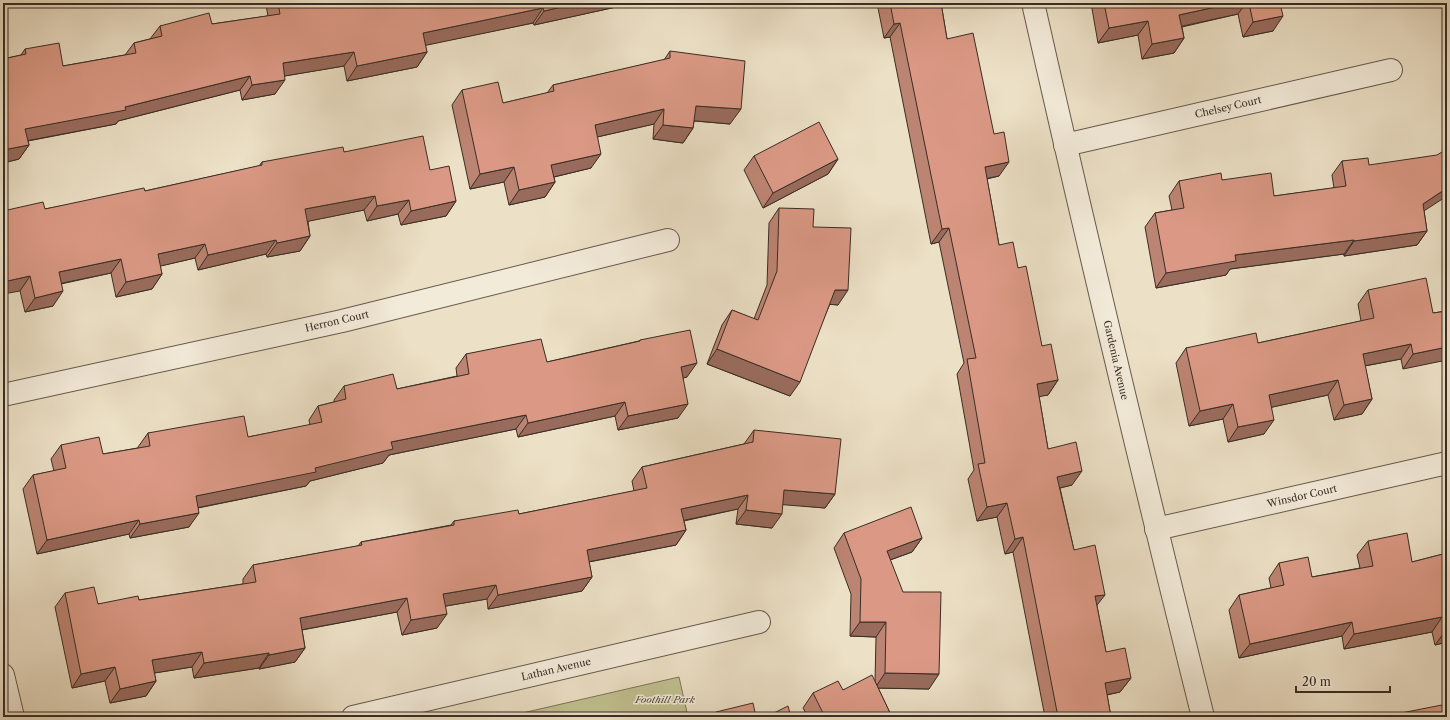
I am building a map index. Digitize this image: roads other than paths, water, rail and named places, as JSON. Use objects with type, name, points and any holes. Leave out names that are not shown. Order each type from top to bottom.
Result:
[{"type":"street","name":"Gardenia Avenue","points":[[1033,3],[1156,529],[1203,717]]},
{"type":"street","name":"Chelsey Court","points":[[1065,144],[1391,70]]},
{"type":"street","name":"Herron Court","points":[[3,395],[342,321],[668,240]]},
{"type":"street","name":"Winsdor Court","points":[[1156,529],[1447,463]]},
{"type":"street","name":"Lathan Avenue","points":[[353,717],[759,622]]},
{"type":"street","points":[[3,675],[13,717]]},
{"type":"park label","name":"Foothill Park","points":[[665,699]]}]
